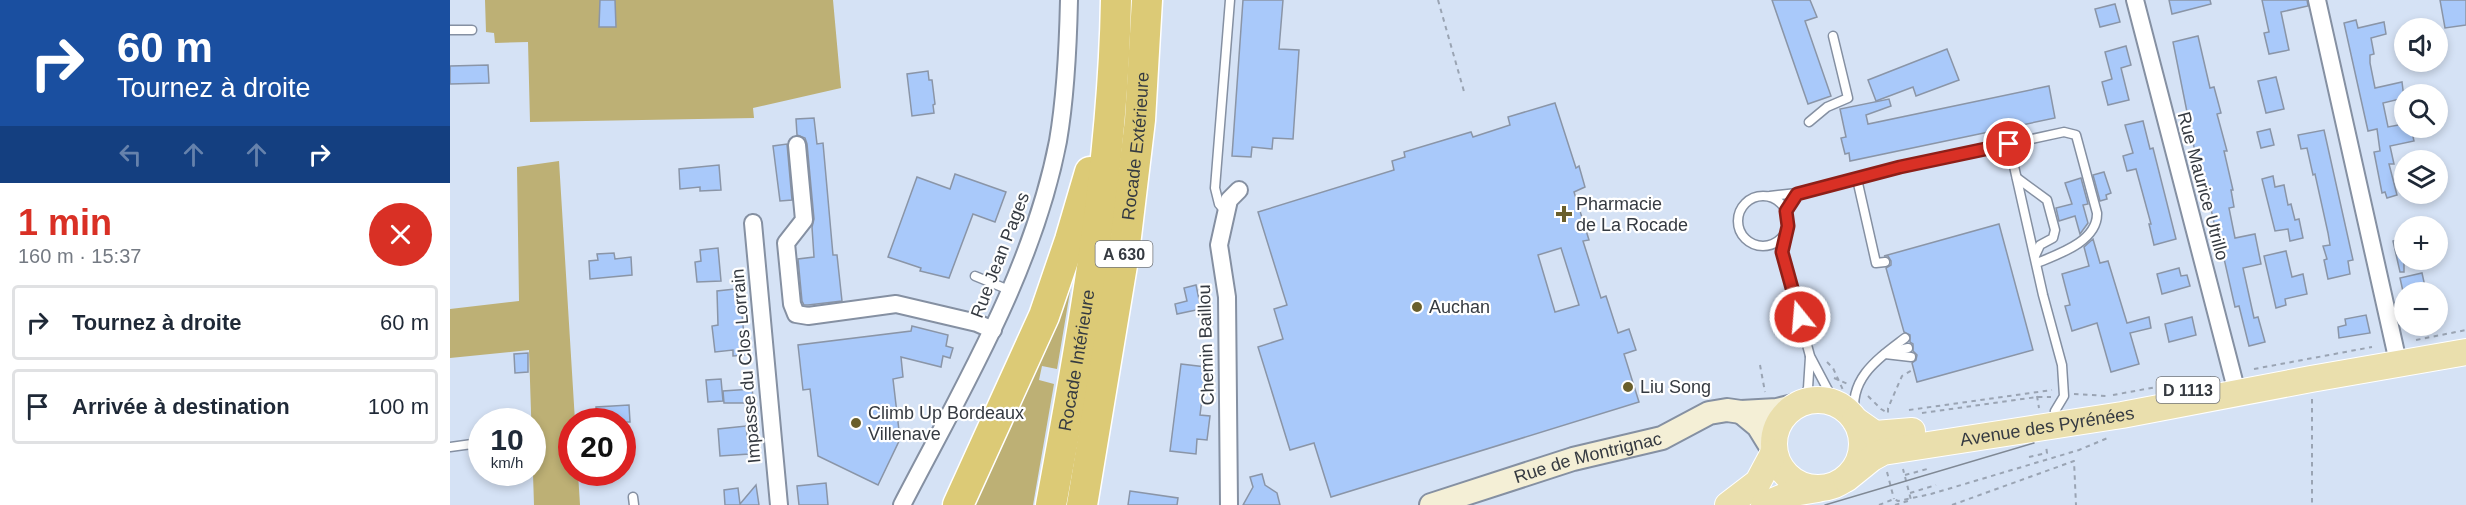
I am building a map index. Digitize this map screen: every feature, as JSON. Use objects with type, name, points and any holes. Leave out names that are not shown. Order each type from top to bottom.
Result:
[{"type":"highway","name":"Rocade Intérieure","points":[[1051,505],[1068,416],[1099,220],[1111,94],[1116,0]]},
{"type":"highway","name":"Rocade Extérieure","points":[[1082,505],[1124,253],[1140,120],[1147,0]]},
{"type":"highway","points":[[958,505],[1044,316],[1070,240],[1111,94]]},
{"type":"main road","name":"Avenue des Pyrénées","points":[[1847,412],[1871,433],[1880,435],[2054,401],[2110,404],[2233,378],[2395,349],[2466,340]]},
{"type":"main road","name":"Avenue des Pyrénées","points":[[1846,478],[1883,452],[2122,416],[2311,378],[2466,352]]},
{"type":"main road","points":[[1728,505],[1758,482],[1774,452],[1774,438],[1778,425],[1786,414],[1799,404],[1817,400],[1847,412],[1861,432],[1861,451],[1855,469],[1834,486],[1793,493],[1764,505]]},
{"type":"main road","name":"Rue de Montrignac","points":[[1431,505],[1573,459],[1662,438],[1709,413],[1727,410],[1741,412],[1777,410],[1799,404]]},
{"type":"main road","points":[[1741,412],[1758,426],[1786,475],[1802,485],[1821,489]]},
{"type":"street","name":"Rue Jean Pages","points":[[902,505],[993,330],[1037,219],[1058,142],[1068,66],[1069,0]]},
{"type":"street","name":"Rue Maurice Utrillo","points":[[2135,0],[2233,378]]},
{"type":"street","points":[[2317,0],[2395,349]]},
{"type":"street","points":[[797,145],[804,220],[786,243],[792,304],[796,314],[808,316],[896,304],[967,321],[993,330]]},
{"type":"street","name":"Chemin Baillou","points":[[1229,505],[1227,297],[1219,245],[1229,200],[1239,190]]},
{"type":"street","name":"Impasse du Clos Lorrain","points":[[753,223],[779,505]]},
{"type":"lane","points":[[1226,212],[1219,204],[1215,188],[1227,61],[1230,0]]},
{"type":"lane","points":[[450,30],[472,30]]},
{"type":"lane","points":[[1809,122],[1827,107],[1848,98],[1833,36]]},
{"type":"lane","points":[[1785,234],[1773,244],[1765,246],[1757,246],[1743,237],[1739,230],[1737,216],[1744,203],[1763,195],[1797,194],[1900,167],[2064,132],[2076,135],[2098,223],[2094,231],[2079,242],[2036,260]]},
{"type":"lane","points":[[2009,144],[2062,365],[2054,401]]},
{"type":"lane","points":[[2017,177],[2046,200],[2055,230],[2054,238],[2040,245],[2036,260]]},
{"type":"lane","points":[[1857,179],[1876,263],[1885,262]]},
{"type":"lane","points":[[1786,211],[1797,194]]},
{"type":"lane","points":[[1770,196],[1777,199],[1786,211],[1788,219],[1782,252],[1810,357],[1825,386],[1847,412],[1854,403],[1860,384],[1871,364],[1905,338]]},
{"type":"lane","points":[[1765,246],[1782,252]]},
{"type":"lane","points":[[975,276],[1009,290]]},
{"type":"lane","points":[[1885,354],[1909,352]]},
{"type":"lane","points":[[1799,404],[1808,388],[1810,357]]},
{"type":"lane","points":[[450,447],[468,445]]},
{"type":"path","points":[[1438,0],[1465,95]]},
{"type":"path","points":[[2054,401],[2075,394],[2108,396],[2233,378],[2257,367],[2366,347],[2395,349],[2466,330]]},
{"type":"path","points":[[1888,413],[1902,376],[1914,369]]},
{"type":"path","points":[[2311,378],[2312,505]]},
{"type":"path","points":[[1879,505],[1894,499],[1898,501],[1931,494],[2106,440]]},
{"type":"path","points":[[1952,505],[2074,461],[2076,505]]},
{"type":"path","points":[[1905,475],[1931,468]]},
{"type":"path","points":[[1910,493],[1936,485]]},
{"type":"shaded area","points":[[485,0],[833,0],[841,88],[753,108],[754,118],[530,122],[528,42],[495,43],[494,33],[486,32]]},
{"type":"shaded area","points":[[559,161],[574,408],[558,408],[558,486],[579,486],[580,505],[534,505],[533,486],[546,486],[546,408],[531,408],[529,350],[450,358],[450,309],[519,301],[517,167]]},
{"type":"shaded area","points":[[1074,268],[1057,369],[1042,366],[1039,380],[1054,384],[1033,505],[967,505]]},
{"type":"building","points":[[600,0],[615,0],[616,27],[599,27]]},
{"type":"building","points":[[1243,0],[1283,0],[1279,49],[1299,50],[1293,139],[1273,138],[1272,149],[1252,147],[1251,157],[1232,156]]},
{"type":"building","points":[[1772,0],[1810,0],[1817,17],[1805,21],[1831,96],[1808,104]]},
{"type":"building","points":[[2169,0],[2210,0],[2211,4],[2172,14]]},
{"type":"building","points":[[2262,0],[2307,0],[2308,6],[2281,12],[2289,50],[2269,54],[2264,33],[2269,32]]},
{"type":"building","points":[[2440,0],[2466,0],[2466,25],[2448,28],[2448,18],[2443,18]]},
{"type":"building","points":[[2115,4],[2120,22],[2100,27],[2095,9]]},
{"type":"building","points":[[2356,20],[2358,28],[2384,22],[2386,34],[2371,38],[2374,54],[2370,55],[2370,63],[2375,88],[2402,82],[2402,84],[2394,84],[2394,100],[2383,103],[2388,127],[2394,126],[2394,138],[2413,138],[2414,141],[2390,146],[2394,164],[2389,164],[2394,183],[2394,196],[2387,198],[2385,192],[2382,193],[2374,152],[2380,151],[2377,129],[2368,131],[2344,23]]},
{"type":"building","points":[[2198,36],[2210,88],[2214,87],[2221,113],[2217,114],[2227,151],[2224,151],[2233,190],[2231,190],[2234,207],[2229,208],[2235,238],[2255,234],[2261,264],[2243,268],[2254,318],[2258,317],[2265,342],[2249,346],[2239,306],[2235,307],[2205,181],[2201,182],[2173,42]]},
{"type":"building","points":[[2126,46],[2131,65],[2121,68],[2129,100],[2108,105],[2102,82],[2112,79],[2105,52]]},
{"type":"building","points":[[1947,49],[1959,80],[1916,96],[1913,87],[1876,101],[1868,80]]},
{"type":"building","points":[[488,65],[489,83],[450,84],[450,66]]},
{"type":"building","points":[[928,71],[929,80],[932,80],[934,113],[912,116],[907,74]]},
{"type":"building","points":[[2276,77],[2284,109],[2266,113],[2258,81]]},
{"type":"building","points":[[2049,86],[2055,118],[1850,161],[1849,153],[1845,154],[1841,138],[1846,137],[1840,109],[1889,99],[1891,106],[1866,115],[1868,124]]},
{"type":"building","name":"Auchan","points":[[1555,103],[1576,168],[1579,166],[1585,187],[1574,192],[1589,240],[1583,241],[1601,298],[1606,296],[1618,333],[1629,329],[1636,350],[1624,354],[1639,402],[1331,497],[1314,443],[1290,450],[1258,347],[1283,339],[1274,309],[1287,305],[1258,212],[1394,170],[1392,161],[1405,157],[1404,152],[1471,132],[1473,137],[1510,125],[1508,117]],"holes":[[[1561,248],[1579,305],[1555,312],[1538,255]]]},
{"type":"building","points":[[814,118],[817,144],[823,143],[833,255],[837,255],[842,301],[804,305],[798,259],[814,257],[812,227],[814,219],[807,144],[805,138],[797,135],[796,119]]},
{"type":"building","points":[[2143,121],[2150,149],[2153,148],[2176,239],[2154,245],[2149,224],[2151,224],[2136,169],[2127,171],[2123,156],[2133,153],[2125,125]]},
{"type":"building","points":[[2270,129],[2274,145],[2261,148],[2257,132]]},
{"type":"building","points":[[2324,130],[2353,260],[2348,261],[2350,274],[2328,279],[2324,260],[2327,259],[2323,246],[2330,245],[2328,233],[2315,174],[2313,175],[2307,148],[2301,149],[2298,135]]},
{"type":"building","points":[[787,144],[792,200],[780,201],[773,146]]},
{"type":"building","points":[[719,165],[721,190],[700,191],[700,187],[680,189],[679,169]]},
{"type":"building","points":[[2104,172],[2111,193],[2106,195],[2107,199],[2100,201],[2093,175]]},
{"type":"building","points":[[955,174],[1006,192],[995,222],[973,214],[949,278],[920,271],[921,268],[888,257],[917,177],[950,189]]},
{"type":"building","points":[[2273,176],[2275,187],[2284,185],[2288,205],[2291,204],[2295,220],[2299,219],[2303,238],[2290,241],[2288,229],[2275,231],[2262,179]]},
{"type":"building","points":[[2081,178],[2088,204],[2083,205],[2088,223],[2080,234],[2075,216],[2059,221],[2056,208],[2072,204],[2065,183]]},
{"type":"building","points":[[1999,224],[2033,350],[1917,382],[1912,363],[1916,360],[1917,355],[1913,351],[1910,335],[1904,332],[1886,268],[1891,265],[1891,261],[1888,256],[1884,256]]},
{"type":"building","points":[[2093,239],[2100,263],[2108,261],[2127,323],[2149,317],[2151,328],[2130,333],[2139,364],[2111,372],[2097,323],[2072,331],[2065,306],[2070,305],[2062,274],[2089,266],[2084,247]]},
{"type":"building","points":[[718,248],[721,281],[697,282],[695,262],[701,261],[700,250]]},
{"type":"building","points":[[2286,251],[2292,277],[2303,274],[2307,294],[2285,299],[2286,305],[2276,308],[2264,256]]},
{"type":"building","points":[[614,253],[615,259],[631,257],[632,275],[590,279],[589,261],[598,260],[597,254]]},
{"type":"building","points":[[2179,268],[2181,276],[2187,275],[2190,286],[2162,294],[2157,274]]},
{"type":"building","points":[[2422,273],[2424,282],[2401,282],[2400,278]]},
{"type":"building","points":[[1196,285],[1201,309],[1177,314],[1175,304],[1187,301],[1184,288]]},
{"type":"building","points":[[744,288],[746,305],[741,305],[746,355],[733,356],[733,350],[715,352],[712,326],[718,325],[717,291]]},
{"type":"building","points":[[2366,315],[2370,333],[2339,338],[2338,327],[2346,325],[2345,319]]},
{"type":"building","points":[[2192,317],[2196,335],[2169,342],[2165,324]]},
{"type":"building","points":[[912,326],[948,335],[946,346],[953,348],[950,358],[943,356],[941,367],[901,357],[903,377],[893,379],[900,439],[878,485],[818,456],[810,389],[803,390],[798,345],[911,331]]},
{"type":"building","points":[[528,353],[528,372],[515,373],[514,354]]},
{"type":"building","points":[[1181,364],[1206,367],[1200,415],[1210,416],[1207,440],[1197,439],[1196,454],[1170,451]]},
{"type":"building","points":[[721,379],[723,401],[708,402],[706,380]]},
{"type":"building","points":[[752,389],[754,403],[724,403],[723,391]]},
{"type":"building","points":[[629,405],[629,408],[596,408]]},
{"type":"building","points":[[746,426],[749,454],[720,456],[718,429]]},
{"type":"building","points":[[1262,474],[1265,485],[1277,493],[1280,505],[1243,505],[1253,487],[1250,477]]},
{"type":"building","points":[[826,483],[828,505],[799,505],[797,486]]},
{"type":"building","points":[[756,485],[759,505],[725,505],[724,490],[738,488],[740,504]]},
{"type":"building","points":[[1130,491],[1178,498],[1177,505],[1128,505]]},
{"type":"tram line","points":[[1825,505],[2034,443]]},
{"type":"place","name":"Pharmacie de La Rocade","points":[[1564,214]]},
{"type":"place","name":"Auchan","points":[[1417,307]]},
{"type":"place","name":"Liu Song","points":[[1628,387]]},
{"type":"place","name":"Climb Up Bordeaux Villenave","points":[[856,423]]},
{"type":"route","points":[[1800,317],[1782,252],[1782,242],[1788,226],[1786,211],[1797,194],[1900,167],[2009,144]]}]
